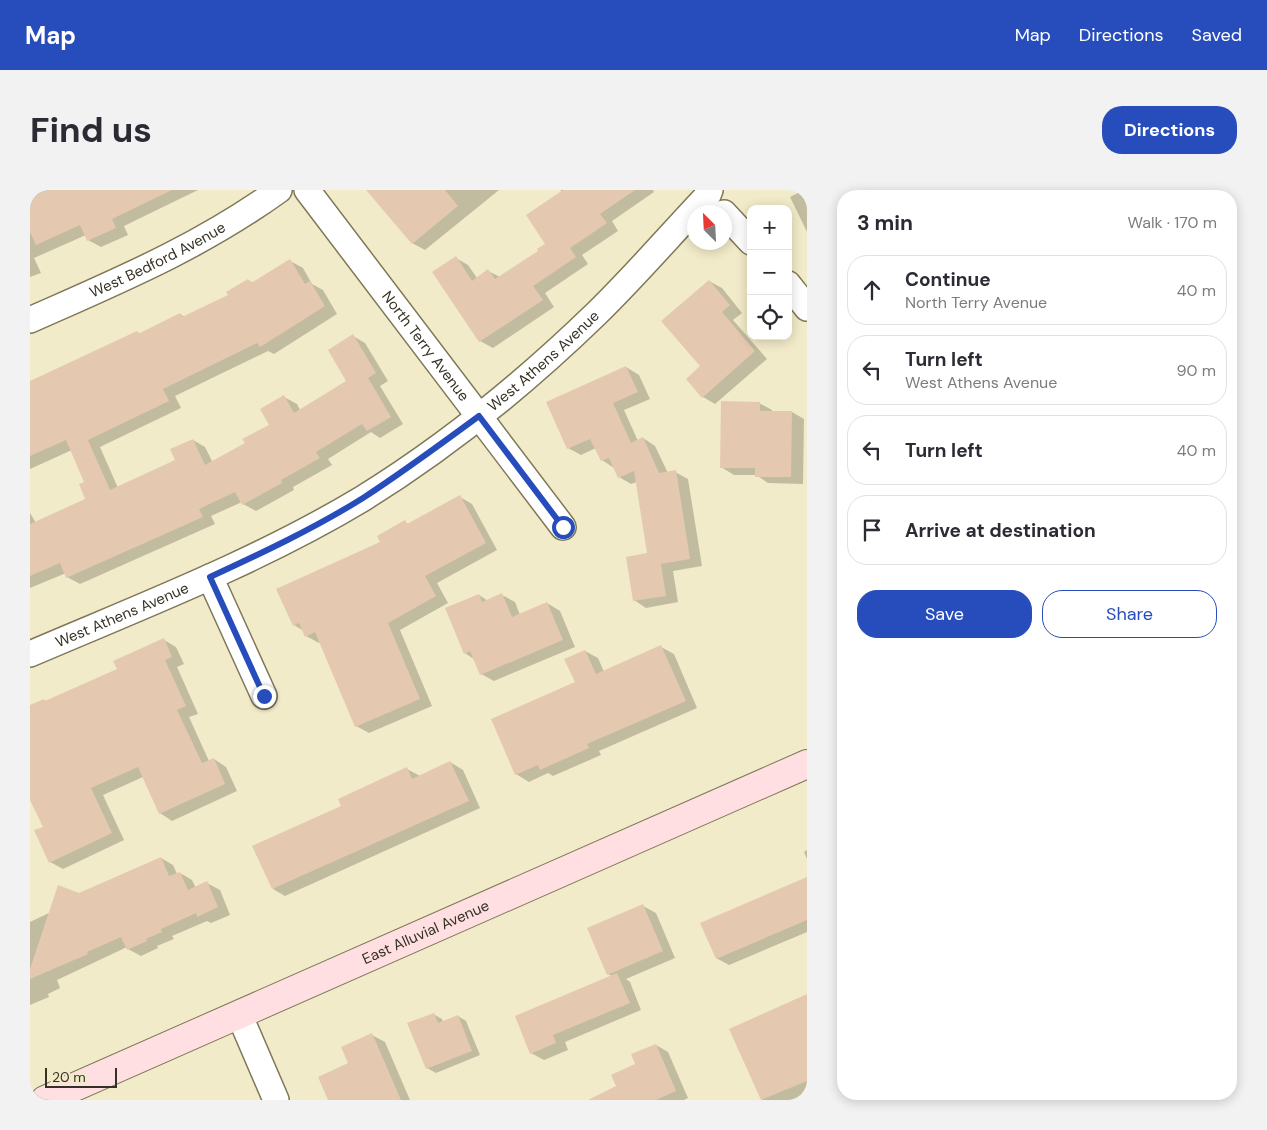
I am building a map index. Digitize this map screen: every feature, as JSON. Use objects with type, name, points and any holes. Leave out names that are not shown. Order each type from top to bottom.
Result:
[{"type":"street","name":"West Bedford Avenue","points":[[30,320],[155,264],[249,211],[279,190]]},
{"type":"street","name":"North Terry Avenue","points":[[307,190],[563,527]]},
{"type":"street","name":"West Athens Avenue","points":[[30,654],[269,550],[362,499],[407,469],[479,416],[541,365],[717,200]]},
{"type":"street","points":[[717,200],[747,237]]},
{"type":"street","points":[[792,289],[807,308]]},
{"type":"street","points":[[210,577],[264,696]]},
{"type":"street","name":"East Alluvial Avenue","points":[[45,1100],[807,764]]},
{"type":"street","points":[[239,1014],[276,1100]]},
{"type":"building","points":[[30,190],[172,190],[112,219],[116,228],[87,241],[80,225],[36,245],[30,232]]},
{"type":"building","points":[[366,190],[445,190],[458,206],[412,244]]},
{"type":"building","points":[[563,190],[635,190],[600,214],[607,223],[570,248],[576,257],[533,286],[543,300],[479,342],[432,272],[456,256],[472,281],[488,269],[495,279],[538,251],[537,249],[545,244],[526,215]]},
{"type":"building","points":[[290,259],[305,284],[310,281],[325,306],[260,347],[257,343],[163,389],[169,401],[88,440],[110,490],[175,460],[170,449],[193,439],[205,465],[245,443],[242,439],[269,425],[260,409],[284,395],[294,413],[346,381],[328,350],[353,334],[376,373],[368,378],[391,417],[367,431],[362,424],[316,452],[320,458],[281,480],[282,483],[242,505],[235,492],[199,509],[203,517],[66,578],[60,563],[30,576],[30,524],[85,499],[79,484],[84,482],[66,440],[30,456],[30,381],[137,331],[138,334],[180,313],[182,317],[228,295],[226,292],[248,279],[251,283]]},
{"type":"building","points":[[709,280],[730,305],[722,312],[755,351],[702,398],[686,379],[700,366],[661,321]]},
{"type":"building","points":[[626,366],[638,392],[613,403],[631,443],[643,437],[659,473],[676,470],[690,559],[661,564],[666,596],[633,601],[626,557],[647,553],[634,471],[618,478],[609,458],[601,461],[590,439],[567,449],[546,402]]},
{"type":"building","points":[[721,401],[760,402],[760,411],[792,411],[791,477],[755,477],[755,468],[720,468]]},
{"type":"building","points":[[460,495],[486,543],[425,576],[436,596],[388,623],[420,699],[355,727],[315,632],[305,637],[299,623],[293,626],[276,589],[380,542],[377,536],[405,520],[407,524]]},
{"type":"building","points":[[502,593],[512,617],[547,602],[563,640],[480,675],[470,651],[464,654],[445,608],[479,594],[482,602]]},
{"type":"building","points":[[164,638],[172,657],[165,660],[186,706],[177,710],[202,763],[214,758],[225,784],[159,814],[138,767],[91,788],[112,833],[49,863],[34,830],[43,827],[30,800],[30,705],[44,699],[45,701],[117,669],[113,661]]},
{"type":"building","points":[[661,645],[686,701],[587,744],[589,748],[540,770],[538,765],[515,775],[491,719],[575,682],[564,659],[585,650],[596,674]]},
{"type":"building","points":[[450,761],[469,801],[272,889],[252,846],[341,806],[338,799],[407,767],[412,779]]},
{"type":"building","points":[[161,857],[169,876],[180,872],[188,890],[207,881],[218,907],[197,917],[196,913],[161,929],[162,932],[127,950],[121,937],[87,952],[88,954],[30,979],[30,969],[58,885],[79,893]]},
{"type":"building","points":[[807,877],[807,920],[716,959],[700,923]]},
{"type":"building","points":[[643,904],[663,951],[607,975],[587,928]]},
{"type":"building","points":[[617,973],[630,1003],[553,1035],[556,1043],[530,1054],[515,1016]]},
{"type":"building","points":[[807,994],[807,1081],[761,1100],[729,1029]]},
{"type":"building","points":[[434,1013],[438,1023],[458,1015],[472,1051],[426,1069],[407,1023]]},
{"type":"building","points":[[372,1033],[401,1100],[328,1100],[318,1077],[348,1063],[341,1047]]},
{"type":"building","points":[[656,1044],[676,1091],[656,1100],[588,1100],[616,1086],[611,1075],[635,1064],[631,1054]]},
{"type":"route","points":[[264,696],[210,577],[269,550],[362,499],[407,469],[479,416],[563,527]]}]
